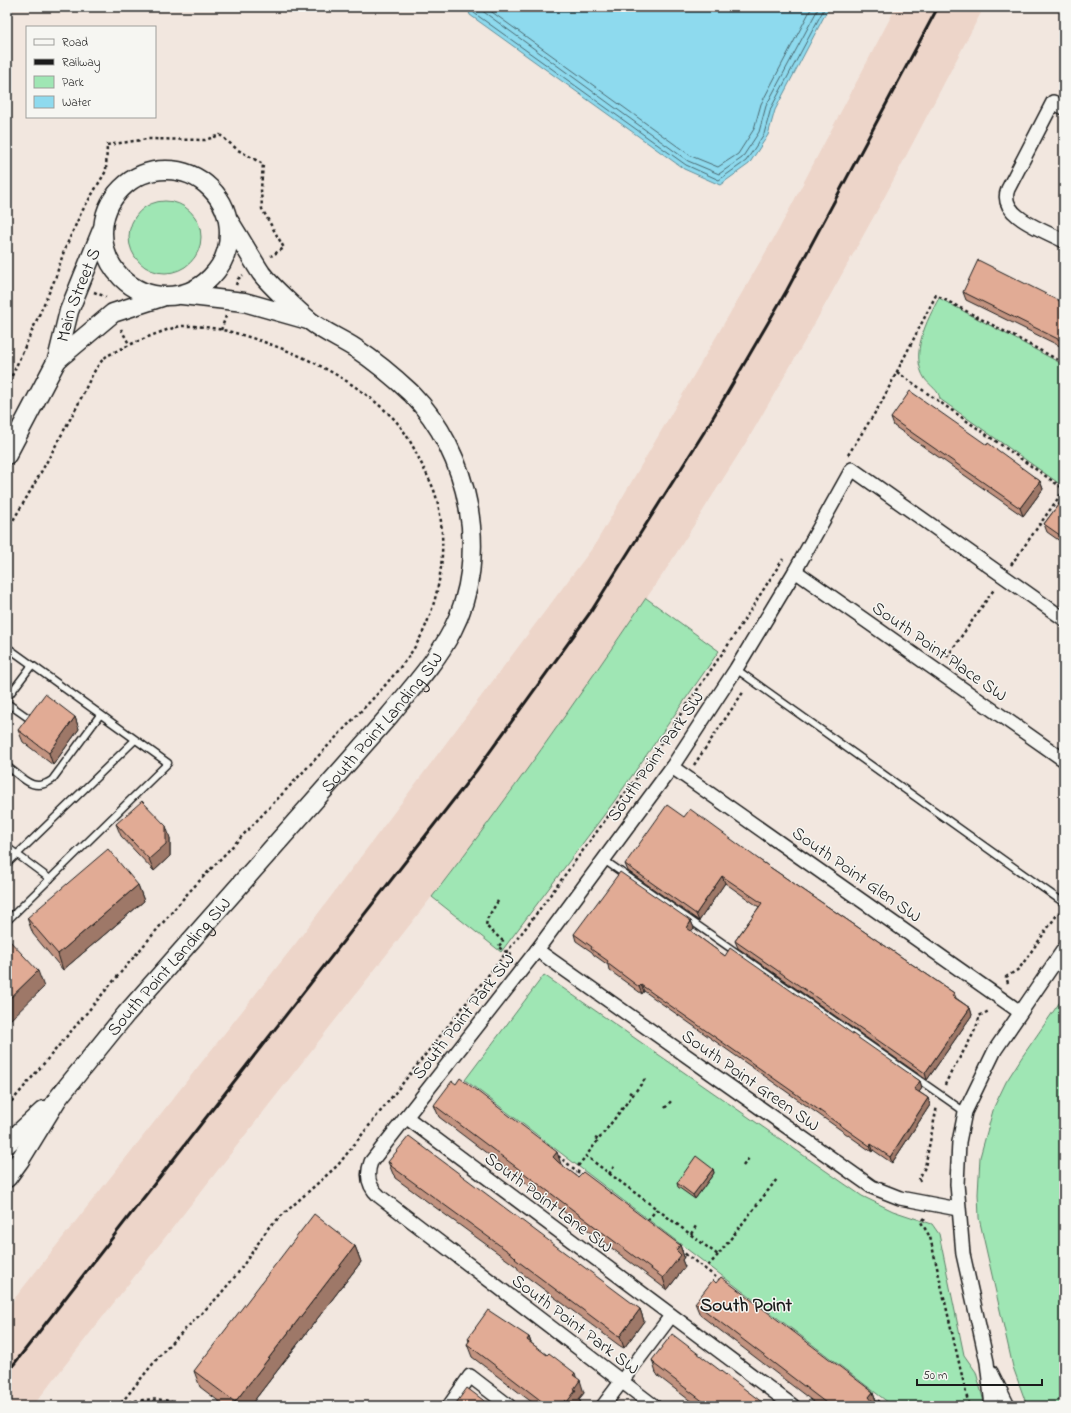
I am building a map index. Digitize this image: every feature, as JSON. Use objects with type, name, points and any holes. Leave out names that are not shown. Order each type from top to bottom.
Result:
[{"type":"main road","points":[[173,170],[192,175],[209,186],[222,202],[229,221],[230,240],[224,259],[214,276],[198,288],[172,296],[144,292],[126,282],[113,268],[105,250],[103,230],[107,210],[118,192],[133,178],[153,171],[173,170]]},
{"type":"main road","name":"South Point Landing SW","points":[[7,1178],[20,1160],[58,1098],[126,1014],[384,722],[424,673],[452,632],[468,591],[472,551],[470,509],[455,459],[435,424],[411,394],[385,371],[355,348],[310,321],[262,274],[229,221]]},
{"type":"main road","name":"Main Street S","points":[[7,455],[57,360],[69,311],[103,230]]},
{"type":"main road","name":"South Point Landing SW","points":[[172,296],[244,302],[310,321]]},
{"type":"main road","name":"Main Street S","points":[[57,360],[113,313],[172,296]]},
{"type":"main road","name":"South Point Landing SW","points":[[7,1144],[58,1098]]},
{"type":"street","points":[[1059,105],[1008,189],[1006,201],[1013,214],[1064,241]]},
{"type":"street","name":"South Point Park SW","points":[[654,1406],[375,1192],[368,1179],[369,1168],[374,1158],[537,950],[672,767],[736,669],[795,571],[852,469],[1064,619]]},
{"type":"street","name":"South Point Place SW","points":[[795,571],[1064,760]]},
{"type":"street","name":"South Point Glen SW","points":[[672,767],[1020,1012]]},
{"type":"street","points":[[992,1406],[987,1362],[962,1254],[958,1209],[959,1142],[965,1112],[995,1050],[1064,949]]},
{"type":"street","name":"South Point Green SW","points":[[537,950],[872,1187],[900,1198],[958,1209]]},
{"type":"street","name":"South Point Lane SW","points":[[406,1117],[793,1406]]},
{"type":"street","points":[[603,1406],[671,1316]]},
{"type":"street","points":[[987,1362],[1008,1406]]},
{"type":"street","points":[[449,1406],[470,1376],[509,1406]]},
{"type":"lane","points":[[7,646],[168,763],[7,921]]},
{"type":"lane","points":[[7,698],[32,665]]},
{"type":"lane","points":[[736,669],[1064,903]]},
{"type":"lane","points":[[7,703],[27,717]]},
{"type":"lane","points":[[7,766],[32,785],[44,786],[52,780],[100,715]]},
{"type":"lane","points":[[7,864],[135,740]]},
{"type":"lane","points":[[7,847],[50,879]]},
{"type":"lane","points":[[604,860],[965,1112]]},
{"type":"path","points":[[7,387],[55,279],[64,251],[81,213],[106,171],[107,146],[148,139],[205,140],[220,135],[238,150],[263,164],[260,189],[262,209],[284,248],[238,279],[221,330]]},
{"type":"path","points":[[936,295],[1064,363]]},
{"type":"path","points":[[7,530],[96,370],[105,358],[129,344],[181,326],[221,330],[260,340],[304,357],[338,376],[391,415],[410,439],[435,492],[440,516],[442,550],[439,582],[433,604],[421,636],[401,667],[188,893],[7,1107]]},
{"type":"path","points":[[897,372],[1064,490],[1010,567]]},
{"type":"path","points":[[946,657],[996,587]]},
{"type":"path","points":[[116,1406],[122,1402],[165,1349],[217,1298],[238,1273],[269,1228],[338,1165],[507,952],[643,769],[728,645]]},
{"type":"path","points":[[696,761],[744,691]]},
{"type":"path","points":[[498,901],[486,923],[489,930],[503,941],[498,947],[513,956]]},
{"type":"path","points":[[1008,983],[1006,976],[1019,969],[1060,911]]},
{"type":"path","points":[[578,1166],[645,1079]]},
{"type":"path","points":[[629,1092],[633,1095]]},
{"type":"path","points":[[665,1108],[672,1100]]},
{"type":"path","points":[[557,1156],[588,1180]]},
{"type":"path","points":[[586,1156],[718,1255]]},
{"type":"path","points":[[743,1166],[749,1158]]},
{"type":"path","points":[[609,1174],[615,1165]]},
{"type":"path","points":[[708,1266],[777,1179]]},
{"type":"path","points":[[648,1220],[657,1209]]},
{"type":"path","points":[[925,1218],[922,1222],[930,1237],[969,1406]]},
{"type":"path","points":[[691,1234],[696,1226]]},
{"type":"path","points":[[677,1247],[727,1286]]},
{"type":"path","points":[[872,1396],[885,1406]]},
{"type":"path","points":[[122,1402],[161,1399],[180,1406]]},
{"type":"shaded area","points":[[896,7],[984,7],[884,198],[810,332],[750,436],[667,568],[575,703],[481,834],[33,1406],[7,1406],[7,1308],[296,943],[594,546],[778,231]]},
{"type":"green space","points":[[165,201],[185,207],[195,217],[201,237],[195,257],[185,267],[165,273],[145,267],[135,257],[129,237],[135,217],[145,207]]},
{"type":"green space","points":[[939,298],[1064,365],[1064,487],[940,399],[936,391],[925,379],[921,370],[919,349],[925,327]]},
{"type":"green space","points":[[646,598],[719,651],[613,803],[501,952],[432,897],[541,749]]},
{"type":"green space","points":[[544,975],[862,1196],[893,1211],[932,1224],[939,1234],[964,1355],[976,1372],[985,1406],[893,1406],[465,1080]]},
{"type":"green space","points":[[1064,996],[1064,1406],[1027,1406],[1013,1367],[979,1218],[978,1194],[980,1157],[994,1107],[1006,1082]]},
{"type":"water","points":[[467,7],[829,7],[775,110],[768,135],[749,164],[720,185],[684,169],[470,15]]},
{"type":"building","points":[[978,260],[1064,303],[1064,342],[963,292]]},
{"type":"building","points":[[910,391],[987,445],[988,443],[1040,481],[1020,508],[891,418]]},
{"type":"building","points":[[1064,497],[1064,538],[1044,524]]},
{"type":"building","points":[[45,694],[75,717],[49,753],[18,730]]},
{"type":"building","points":[[142,801],[166,826],[166,844],[149,859],[116,824]]},
{"type":"building","points":[[667,805],[684,817],[690,809],[761,861],[954,993],[952,996],[970,1008],[925,1073],[735,941],[762,903],[722,876],[696,914],[625,864]]},
{"type":"building","points":[[108,849],[138,885],[58,954],[27,918]]},
{"type":"building","points":[[620,872],[691,921],[687,928],[725,956],[730,948],[920,1081],[914,1089],[928,1098],[890,1157],[871,1144],[870,1146],[641,985],[639,987],[607,963],[608,961],[574,934]]},
{"type":"building","points":[[7,939],[38,971],[7,1001]]},
{"type":"building","points":[[460,1078],[557,1152],[553,1157],[558,1162],[578,1177],[583,1172],[680,1245],[676,1250],[681,1255],[663,1278],[434,1105],[452,1081],[456,1084]]},
{"type":"building","points":[[409,1136],[640,1309],[620,1336],[615,1334],[515,1259],[516,1258],[513,1255],[391,1166],[392,1164],[388,1162]]},
{"type":"building","points":[[696,1156],[713,1169],[693,1195],[677,1183]]},
{"type":"building","points":[[314,1214],[355,1246],[235,1402],[194,1371]]},
{"type":"building","points":[[721,1277],[873,1392],[869,1397],[873,1402],[871,1406],[830,1406],[695,1303],[713,1280],[716,1283]]},
{"type":"building","points":[[488,1310],[529,1337],[527,1340],[547,1355],[549,1353],[575,1373],[573,1375],[580,1380],[574,1389],[576,1390],[567,1402],[565,1400],[561,1406],[548,1406],[467,1344],[470,1340],[468,1338]]},
{"type":"building","points":[[672,1334],[767,1406],[709,1406],[654,1364],[655,1363],[652,1360]]},
{"type":"building","points":[[467,1388],[491,1406],[454,1406]]},
{"type":"railway","points":[[7,1373],[476,771],[592,610],[708,426],[787,290],[938,7]]},
{"type":"district","name":"South Point","points":[[746,1304]]}]
